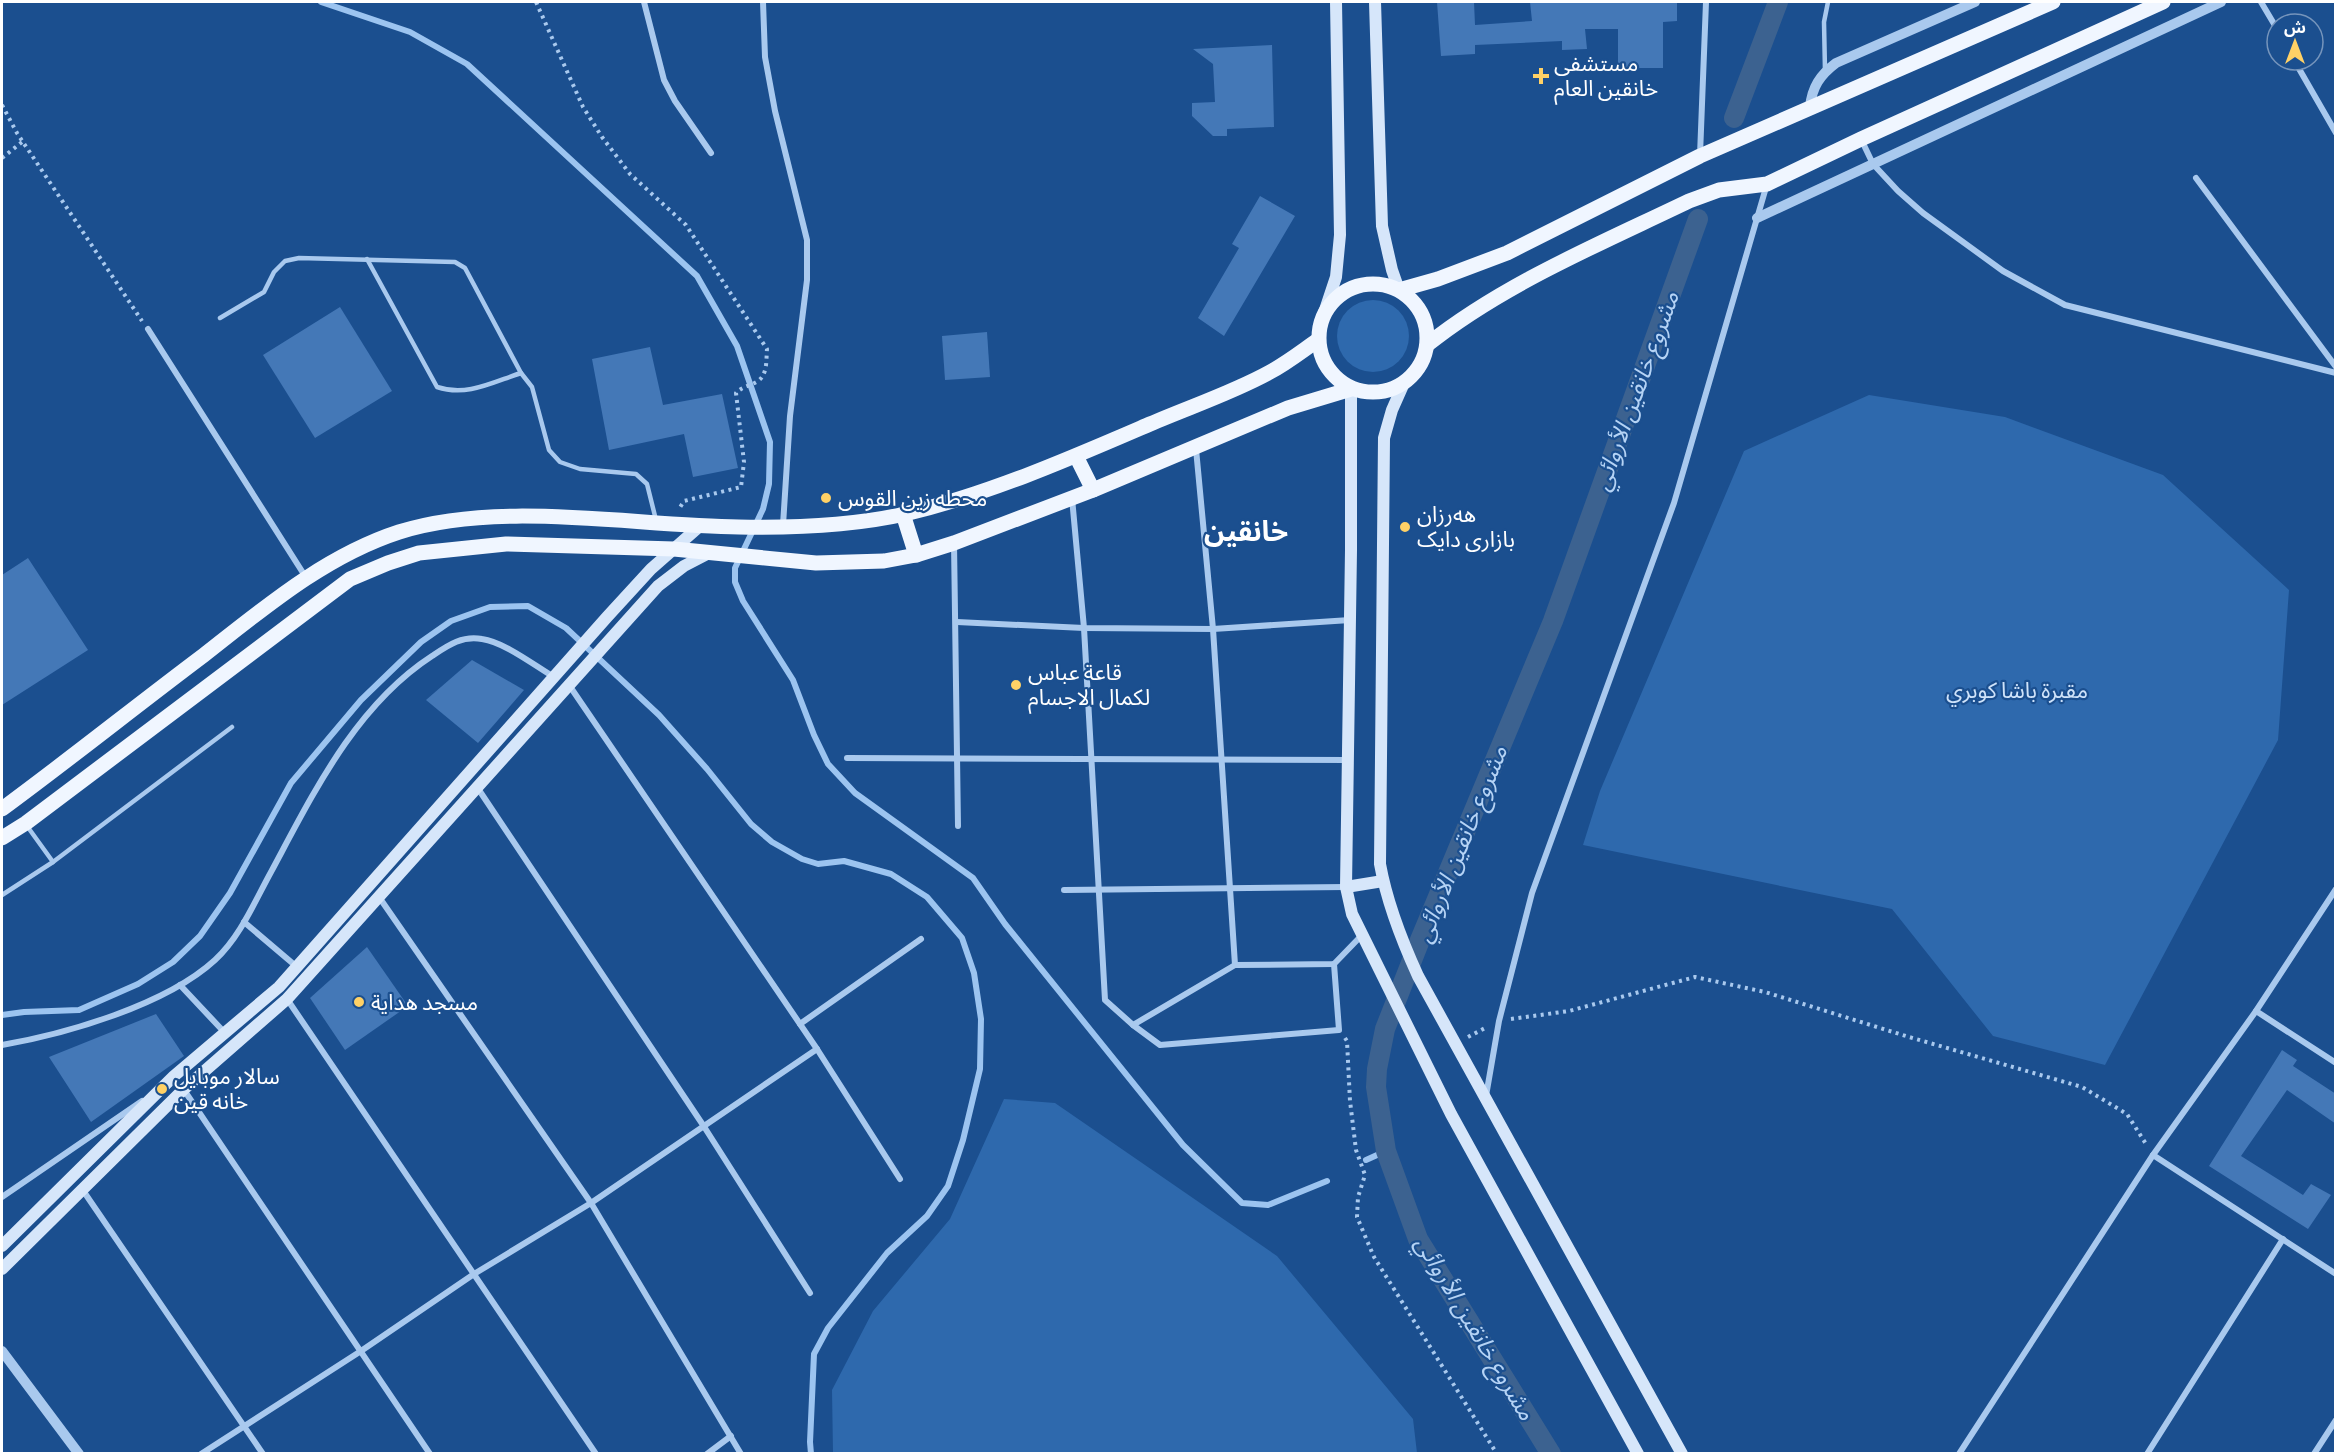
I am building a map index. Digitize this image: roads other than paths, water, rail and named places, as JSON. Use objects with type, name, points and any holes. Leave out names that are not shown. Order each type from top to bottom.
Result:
[{"type":"main road","points":[[1336,2],[1340,236],[1336,277],[1319,326],[1320,355],[1327,369],[1351,389],[1369,393],[1388,391],[1404,383]]},
{"type":"main road","points":[[1375,2],[1382,226],[1399,290]]},
{"type":"main road","points":[[1399,290],[1438,279],[1507,253],[1700,156],[2053,2]]},
{"type":"main road","points":[[1427,345],[1450,327],[1499,296],[1689,201],[1719,190],[1767,184],[2163,2]]},
{"type":"main road","points":[[1324,314],[1334,299],[1348,289],[1365,284],[1382,284],[1399,290],[1412,300],[1422,313],[1427,329],[1427,345],[1419,366],[1404,383],[1392,410],[1384,438],[1380,864],[1383,881],[1407,952],[1418,976],[1682,1454]]},
{"type":"main road","points":[[2,808],[63,764],[305,576],[373,542],[424,526],[492,518],[533,517],[766,527],[864,521],[903,514],[951,502],[1076,456],[1269,373],[1318,340]]},
{"type":"main road","points":[[2,838],[26,823],[350,579],[419,553],[506,544],[553,544],[717,552],[816,563],[884,561],[916,555],[954,543],[1093,490],[1195,445],[1288,408],[1351,389]]},
{"type":"main road","points":[[1351,389],[1346,887],[1352,914],[1451,1114],[1638,1454]]},
{"type":"main road","points":[[1076,456],[1093,490]]},
{"type":"main road","points":[[903,514],[916,555]]},
{"type":"main road","points":[[2,1246],[164,1086],[279,987],[607,617],[651,569],[701,525]]},
{"type":"main road","points":[[2,1269],[184,1089],[287,999],[619,628],[670,576],[717,552]]},
{"type":"main road","points":[[1346,887],[1383,881]]},
{"type":"street","points":[[644,2],[664,80],[675,101],[711,153]]},
{"type":"street","points":[[763,2],[765,57],[775,111],[807,240],[807,280],[790,416],[783,526]]},
{"type":"street","points":[[1700,156],[1706,2]]},
{"type":"street","points":[[1810,107],[1811,94],[1817,81],[1836,63],[1975,2]]},
{"type":"street","points":[[1757,218],[2221,2]]},
{"type":"street","points":[[2301,72],[2336,133]]},
{"type":"street","points":[[1861,139],[1874,164],[1898,191],[1960,241],[2033,289],[2065,305],[2336,373]]},
{"type":"street","points":[[2196,178],[2336,367]]},
{"type":"street","points":[[1485,1100],[1499,1021],[1532,893],[1674,503],[1767,184]]},
{"type":"street","points":[[148,329],[305,576]]},
{"type":"street","points":[[1195,445],[1212,629],[1235,965]]},
{"type":"street","points":[[1072,498],[1084,628],[1097,891],[1105,1000],[1160,1045],[1339,1030],[1334,964]]},
{"type":"street","points":[[954,543],[957,622],[958,826]]},
{"type":"street","points":[[957,622],[1084,628],[1212,629],[1350,620]]},
{"type":"street","points":[[2,1045],[65,1031],[142,1003],[180,985],[215,960],[237,934],[295,827],[338,755],[364,717],[407,673],[450,644],[469,638],[491,642],[558,672]]},
{"type":"street","points":[[572,680],[800,1023],[900,1179]]},
{"type":"street","points":[[847,758],[1348,760]]},
{"type":"street","points":[[477,786],[703,1125],[810,1293]]},
{"type":"street","points":[[1064,890],[1346,887]]},
{"type":"street","points":[[1959,1454],[2153,1155],[2256,1011],[2336,889]]},
{"type":"street","points":[[379,897],[591,1203],[741,1454]]},
{"type":"street","points":[[244,922],[297,967]]},
{"type":"street","points":[[1133,1025],[1235,965],[1334,964],[1362,935]]},
{"type":"street","points":[[800,1023],[921,939]]},
{"type":"street","points":[[180,985],[225,1033]]},
{"type":"street","points":[[287,999],[596,1454]]},
{"type":"street","points":[[2256,1011],[2336,1063]]},
{"type":"street","points":[[201,1454],[361,1351],[474,1274],[591,1203],[817,1049]]},
{"type":"street","points":[[2,1197],[164,1086]]},
{"type":"street","points":[[184,1089],[430,1454]]},
{"type":"street","points":[[2153,1155],[2336,1274]]},
{"type":"street","points":[[82,1188],[262,1454]]},
{"type":"street","points":[[2147,1454],[2283,1239]]},
{"type":"street","points":[[2,1351],[79,1454]]},
{"type":"street","points":[[2314,1454],[2336,1420]]},
{"type":"street","points":[[707,1454],[731,1436]]},
{"type":"lane","points":[[1825,71],[1824,22],[1828,2]]},
{"type":"lane","points":[[219,318],[264,292],[274,272],[285,261],[299,258],[455,262],[465,268],[521,372],[532,387],[549,450],[560,462],[580,469],[636,474],[647,484],[656,523]]},
{"type":"lane","points":[[367,259],[437,387],[451,392],[466,391],[521,372]]},
{"type":"lane","points":[[2,895],[53,862],[232,727]]},
{"type":"lane","points":[[26,823],[53,862]]},
{"type":"waterway","points":[[321,2],[410,32],[467,64],[697,276],[737,346],[770,442],[769,484],[763,509],[735,568],[735,582],[743,601],[793,680],[828,764],[855,793],[973,878],[1005,924],[1183,1145],[1242,1203],[1268,1205],[1327,1181]]},
{"type":"waterway","name":"مشروع خانقين الأروائي","points":[[1734,118],[1778,2]]},
{"type":"waterway","name":"مشروع خانقين الأروائي","points":[[1551,1454],[1418,1239],[1386,1151],[1376,1087],[1377,1069],[1385,1029],[1553,621],[1698,219]]},
{"type":"waterway","points":[[2,1015],[79,1010],[138,984],[173,962],[200,936],[230,893],[291,783],[361,700],[421,642],[451,621],[490,607],[528,606],[566,628],[659,715],[707,769],[751,824],[772,842],[802,859],[818,864],[844,861],[891,874],[927,897],[962,938],[974,973],[981,1019],[980,1069],[963,1140],[948,1186],[927,1216],[887,1253],[828,1328],[814,1354],[811,1454]]},
{"type":"waterway","points":[[1366,1160],[1386,1151]]},
{"type":"place","name":"مستشفى خانقين العام","points":[[1541,76]]},
{"type":"place","name":"محطه زين القوس","points":[[826,498]]},
{"type":"place","name":"هەرزان بازاری دایک","points":[[1405,527]]},
{"type":"place","name":"قاعة عباس لكمال الاجسام","points":[[1016,685]]},
{"type":"place","name":"مسجد هداية","points":[[359,1002]]},
{"type":"place","name":"سالار موبايل خانه قين","points":[[162,1089]]},
{"type":"district","name":"خانقين","points":[[1246,531]]},
{"type":"park label","name":"مقبرة باشا كوبري","points":[[2017,690]]}]
